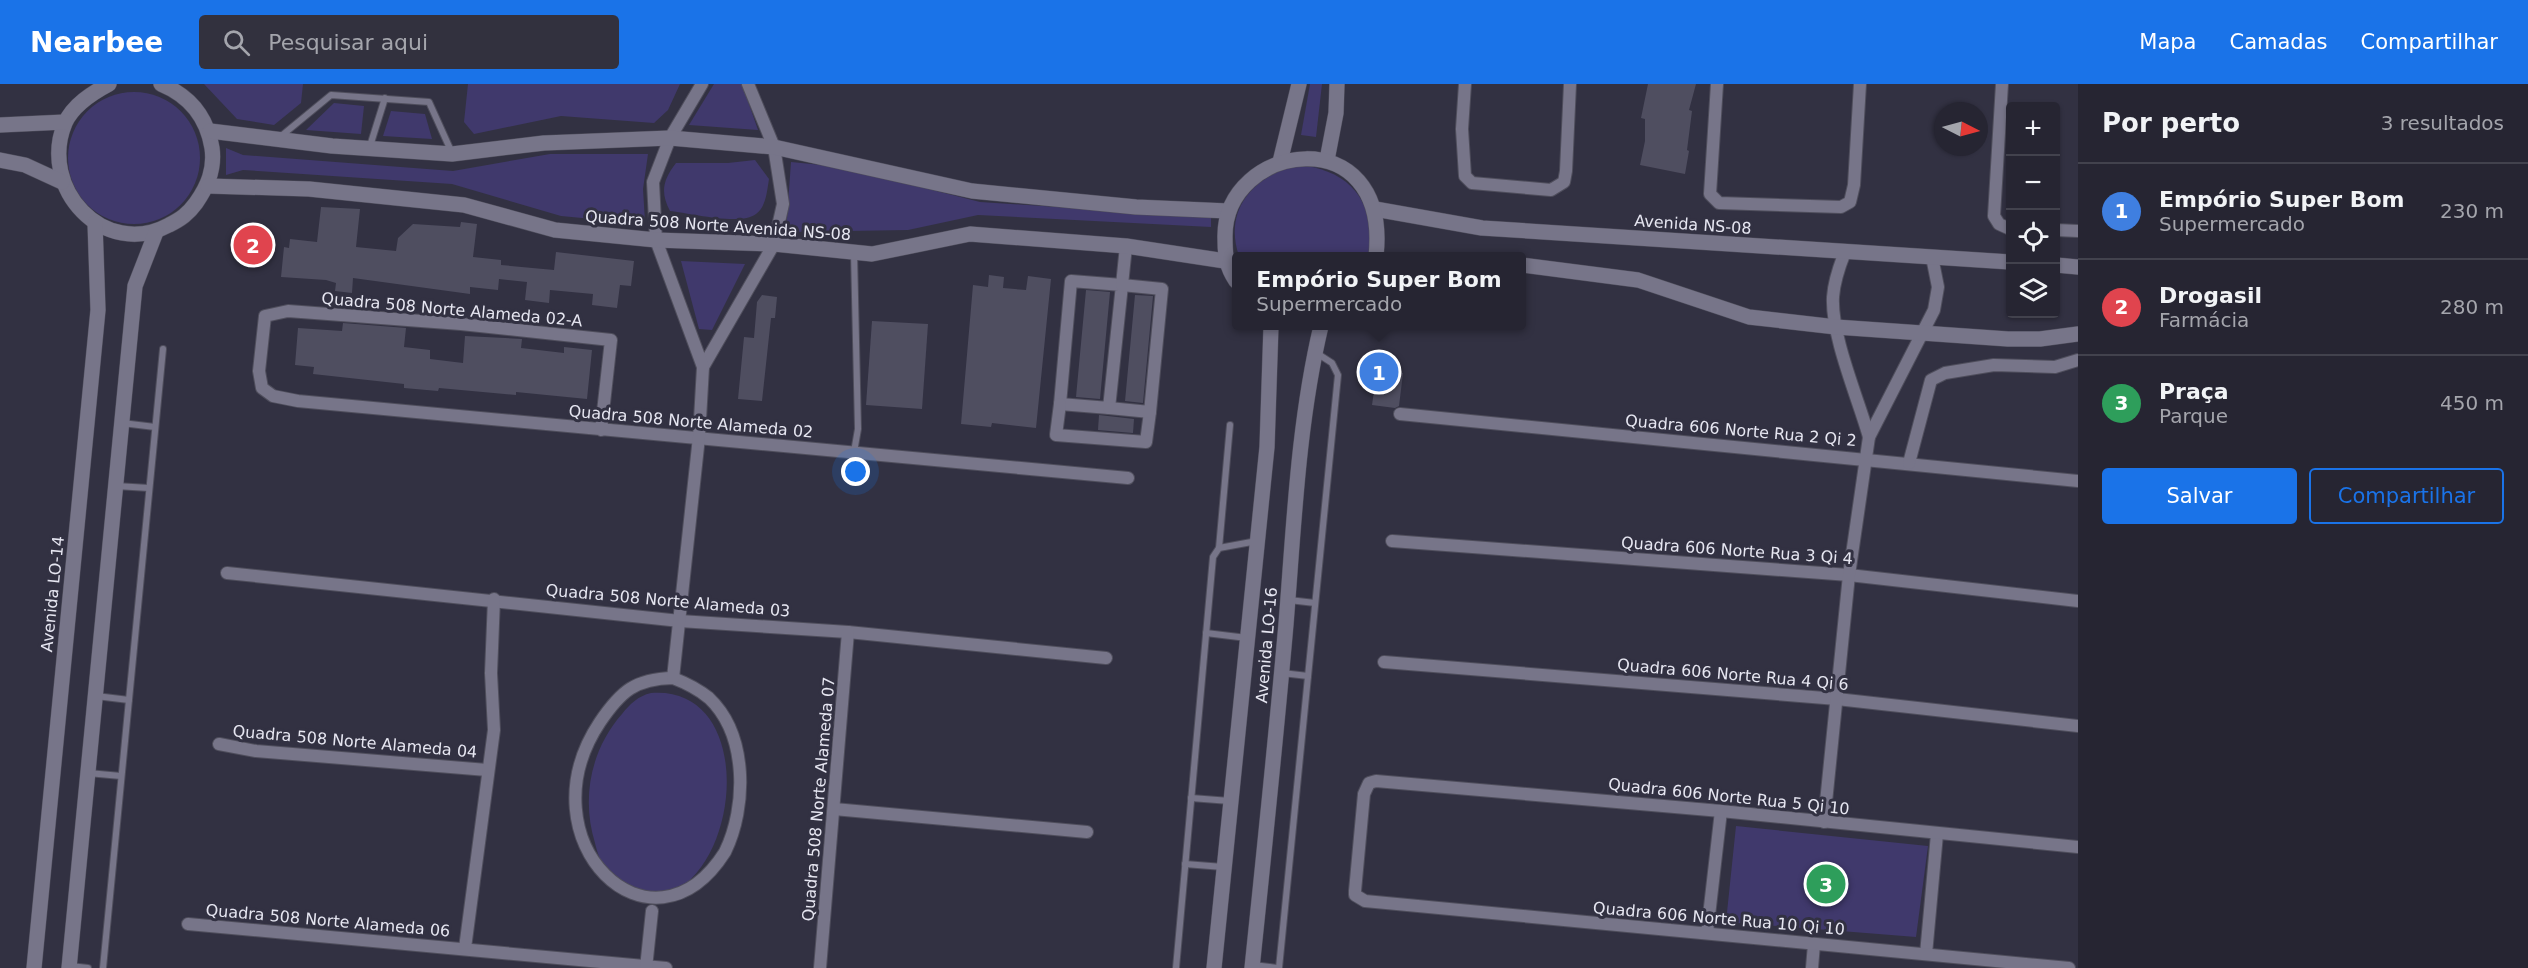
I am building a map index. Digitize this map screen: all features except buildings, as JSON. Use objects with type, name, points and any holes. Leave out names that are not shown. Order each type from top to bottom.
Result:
[{"type":"street","points":[[109,84],[90,94],[65,123],[58,155],[62,182],[75,205],[95,224],[124,234],[156,232],[188,215],[208,186],[214,159],[210,132],[196,107],[170,86]]},
{"type":"street","points":[[673,678],[699,437],[703,367],[656,240],[653,182],[670,138],[702,84]]},
{"type":"street","points":[[703,367],[774,244],[783,204],[774,147],[748,84]]},
{"type":"street","points":[[1280,162],[1299,84]]},
{"type":"street","points":[[1328,160],[1336,113],[1337,84]]},
{"type":"street","points":[[1465,84],[1462,164],[1465,176],[1472,183],[1551,190],[1564,182],[1566,171],[1570,84]]},
{"type":"street","points":[[1717,84],[1710,194],[1719,203],[1841,207],[1850,202],[1854,185],[1860,84]]},
{"type":"street","points":[[2002,84],[1994,216],[1999,224],[2006,227]]},
{"type":"street","points":[[0,125],[65,123]]},
{"type":"street","points":[[210,132],[278,140],[452,154],[544,143],[670,138],[774,147],[972,191],[1136,207],[1228,211]]},
{"type":"street","points":[[1232,274],[1225,261],[1225,227],[1228,211],[1245,186],[1280,162],[1305,158],[1328,160],[1342,168],[1363,186],[1375,209],[1378,230],[1376,252]]},
{"type":"street","points":[[0,160],[25,165],[62,182]]},
{"type":"street","name":"Quadra 508 Norte Avenida NS-08","points":[[208,186],[309,189],[464,205],[555,230],[656,240],[774,244],[872,254],[970,234],[1126,246],[1225,261]]},
{"type":"street","name":"Avenida NS-08","points":[[1375,209],[1482,228],[2006,262]]},
{"type":"street","name":"Avenida LO-14","points":[[34,968],[98,310],[95,224]]},
{"type":"street","points":[[2060,230],[2078,231]]},
{"type":"street","points":[[69,967],[135,286],[156,232]]},
{"type":"street","points":[[1109,408],[1126,246]]},
{"type":"street","points":[[1845,252],[1836,277],[1833,299],[1836,327],[1869,437]]},
{"type":"street","points":[[1824,822],[1849,575],[1869,437],[1934,310],[1938,287],[1932,257]]},
{"type":"street","points":[[2060,265],[2078,267]]},
{"type":"street","points":[[1526,266],[1638,280],[1749,317],[1836,327],[2029,339],[2078,334]]},
{"type":"street","points":[[1071,281],[1162,288],[1146,442],[1056,435],[1060,404],[1071,281]]},
{"type":"street","name":"Quadra 508 Norte Alameda 02-A","points":[[260,380],[265,316],[288,311],[461,324],[611,340],[601,430]]},
{"type":"street","name":"Avenida LO-16","points":[[1214,968],[1267,447],[1271,330]]},
{"type":"street","name":"Avenida LO-16","points":[[1252,967],[1306,408],[1320,330]]},
{"type":"street","points":[[1909,463],[1931,380],[1945,373],[1994,365],[2055,367],[2078,360]]},
{"type":"street","name":"Quadra 508 Norte Alameda 02","points":[[260,380],[266,392],[298,401],[1128,478]]},
{"type":"street","points":[[1060,404],[1150,412]]},
{"type":"street","name":"Quadra 606 Norte Rua 2 Qi 2","points":[[1400,414],[1909,463],[2078,482]]},
{"type":"street","name":"Quadra 606 Norte Rua 3 Qi 4","points":[[1392,541],[1849,575],[2078,601]]},
{"type":"street","name":"Quadra 508 Norte Alameda 03","points":[[227,573],[494,599],[680,621],[848,632],[1106,658]]},
{"type":"street","name":"Quadra 508 Norte Alameda 06","points":[[465,948],[494,730],[491,674],[494,599]]},
{"type":"street","name":"Quadra 508 Norte Alameda 07","points":[[820,968],[848,632]]},
{"type":"street","name":"Quadra 606 Norte Rua 4 Qi 6","points":[[1384,662],[1837,699],[2078,726]]},
{"type":"street","points":[[673,678],[699,690],[711,700],[722,716],[730,733],[740,769],[739,807],[727,847],[705,881],[680,903],[651,911],[618,899],[594,874],[580,839],[575,802],[577,783],[591,737],[619,698],[635,683],[673,678]]},
{"type":"street","name":"Quadra 508 Norte Alameda 04","points":[[219,744],[256,751],[487,770]]},
{"type":"street","name":"Quadra 606 Norte Rua 5 Qi 10","points":[[1365,901],[1355,895],[1356,880],[1364,794],[1369,783],[1376,781],[1721,811],[2078,847]]},
{"type":"street","points":[[834,809],[1087,832]]},
{"type":"street","points":[[1707,933],[1721,811]]},
{"type":"street","points":[[1926,954],[1937,834]]},
{"type":"street","name":"Quadra 606 Norte Rua 10 Qi 10","points":[[1365,901],[2069,968]]},
{"type":"street","points":[[646,967],[651,911]]},
{"type":"street","name":"Quadra 508 Norte Alameda 06","points":[[188,924],[666,968]]},
{"type":"street","points":[[1812,968],[1814,944]]},
{"type":"lane","points":[[278,140],[331,95],[385,98],[429,102],[452,154]]},
{"type":"lane","points":[[369,148],[385,98]]},
{"type":"lane","points":[[854,253],[858,429],[854,452]]},
{"type":"lane","points":[[103,968],[163,348]]},
{"type":"lane","points":[[1252,967],[1278,968],[1316,603],[1338,375],[1332,363],[1315,352]]},
{"type":"lane","points":[[122,423],[155,427]]},
{"type":"lane","points":[[1176,968],[1206,633],[1214,557],[1219,548],[1230,425]]},
{"type":"lane","points":[[116,486],[149,488]]},
{"type":"lane","points":[[1219,548],[1258,541]]},
{"type":"lane","points":[[1288,600],[1316,603]]},
{"type":"lane","points":[[1206,633],[1247,638]]},
{"type":"lane","points":[[1282,673],[1308,676]]},
{"type":"lane","points":[[95,696],[129,700]]},
{"type":"lane","points":[[88,773],[122,776]]},
{"type":"lane","points":[[1191,798],[1230,801]]},
{"type":"lane","points":[[1185,864],[1224,867]]},
{"type":"lane","points":[[69,967],[88,968]]},
{"type":"shaded area","points":[[204,84],[303,84],[301,103],[274,125],[237,119]]},
{"type":"shaded area","points":[[468,84],[680,84],[668,110],[654,123],[561,116],[474,134],[464,122]]},
{"type":"shaded area","points":[[714,84],[742,84],[758,130],[689,125]]},
{"type":"shaded area","points":[[1310,84],[1322,84],[1316,137],[1301,135]]},
{"type":"shaded area","points":[[134,92],[159,97],[181,111],[195,133],[200,158],[195,183],[181,205],[159,219],[134,224],[109,219],[87,205],[73,183],[68,158],[73,133],[87,111],[109,97]]},
{"type":"shaded area","points":[[334,103],[364,106],[361,134],[306,130]]},
{"type":"shaded area","points":[[391,111],[425,114],[432,139],[383,136]]},
{"type":"shaded area","points":[[226,148],[243,155],[453,171],[550,154],[648,154],[643,189],[645,222],[561,216],[452,184],[243,170],[226,175]]},
{"type":"shaded area","points":[[755,160],[769,179],[764,203],[756,214],[739,219],[727,219],[670,211],[665,198],[664,186],[676,163],[728,163]]},
{"type":"shaded area","points":[[791,162],[842,167],[980,202],[1211,217],[1211,227],[978,215],[908,230],[786,232]]},
{"type":"shaded area","points":[[1297,165],[1316,168],[1332,173],[1356,192],[1369,220],[1368,252],[1238,252],[1235,224],[1239,209],[1256,186],[1282,170]]},
{"type":"shaded area","points":[[681,261],[745,264],[712,330],[699,329]]},
{"type":"shaded area","points":[[651,693],[684,698],[707,715],[721,742],[727,775],[724,810],[714,843],[697,872],[674,892],[643,895],[613,876],[602,863],[591,826],[589,792],[596,758],[611,728],[631,704]]},
{"type":"shaded area","points":[[1736,826],[1928,846],[1916,937],[1726,922]]},
{"type":"place","name":"Drogasil","points":[[253,245]]},
{"type":"place","name":"Empório Super Bom","points":[[1379,372]]},
{"type":"place","name":"Praça","points":[[1826,884]]}]
